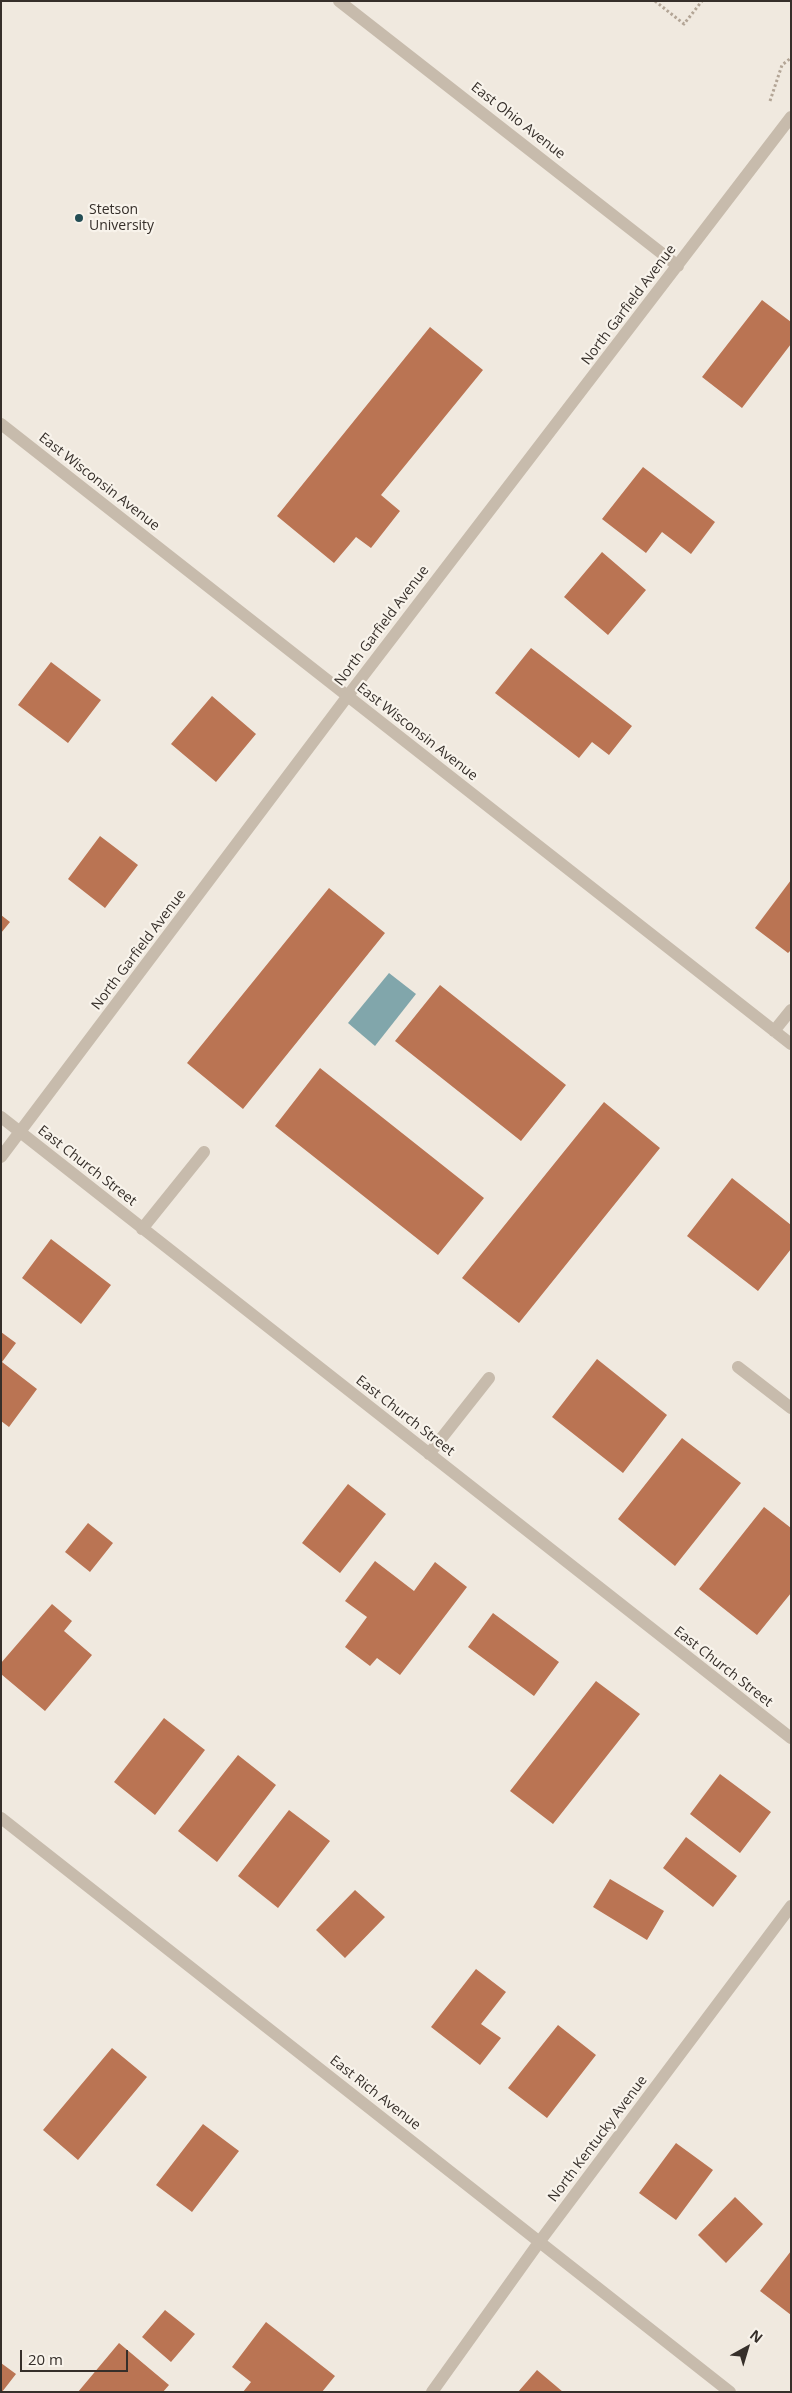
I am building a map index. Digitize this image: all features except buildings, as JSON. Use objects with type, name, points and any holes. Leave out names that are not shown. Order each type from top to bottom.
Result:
[{"type":"street","name":"East Ohio Avenue","points":[[339,1],[678,266]]},
{"type":"street","name":"North Garfield Avenue","points":[[1,1157],[348,696],[791,116]]},
{"type":"street","name":"East Wisconsin Avenue","points":[[1,424],[791,1044]]},
{"type":"street","points":[[774,1031],[791,1010]]},
{"type":"street","name":"East Church Street","points":[[1,1117],[791,1738]]},
{"type":"street","points":[[142,1229],[204,1152]]},
{"type":"street","points":[[738,1367],[791,1408]]},
{"type":"street","points":[[429,1454],[489,1378]]},
{"type":"street","name":"East Rich Avenue","points":[[1,1818],[730,2392]]},
{"type":"street","name":"North Kentucky Avenue","points":[[432,2392],[540,2241],[791,1906]]},
{"type":"path","points":[[655,1],[684,24],[702,1]]},
{"type":"water","points":[[389,973],[416,994],[375,1046],[348,1023]]},
{"type":"place","name":"Stetson University","points":[[79,218]]}]
